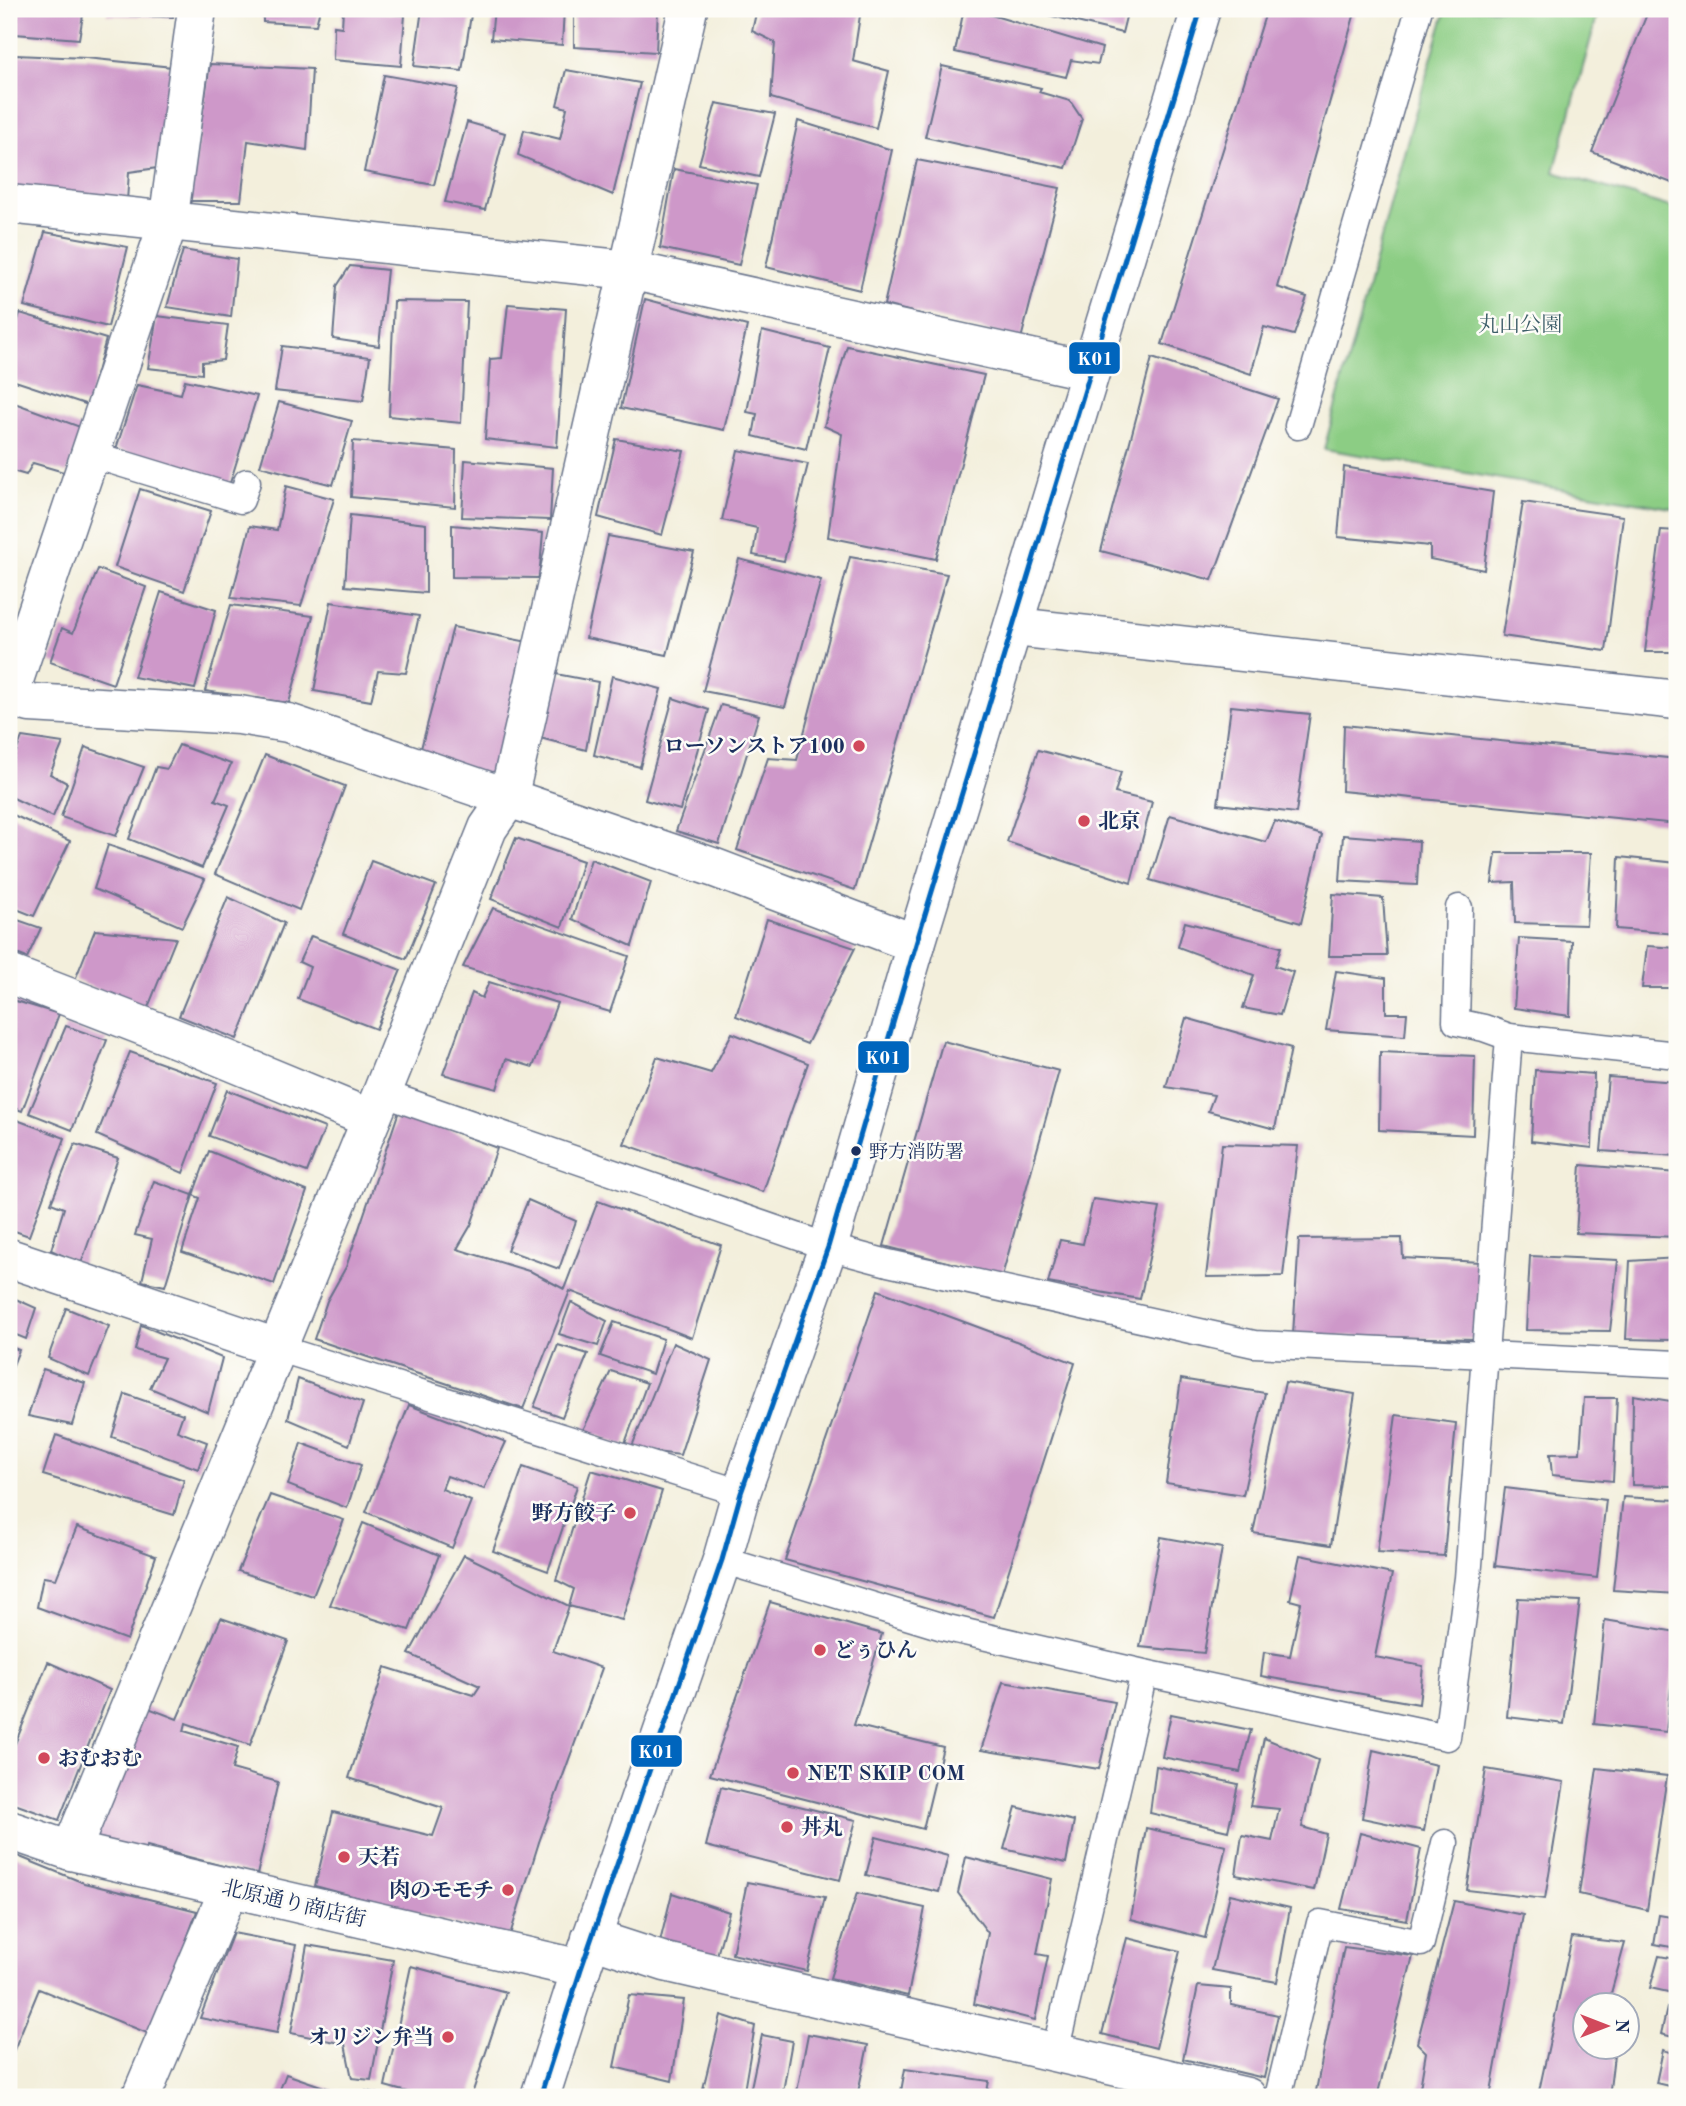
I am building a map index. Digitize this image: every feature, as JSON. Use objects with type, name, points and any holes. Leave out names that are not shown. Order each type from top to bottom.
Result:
[{"type":"street","points":[[197,9],[168,223],[9,696],[30,702],[239,715],[288,723],[715,868],[916,944]]},
{"type":"street","points":[[71,1851],[377,1106],[488,828],[508,799],[688,9]]},
{"type":"street","points":[[540,2097],[586,1954],[722,1560],[741,1493],[828,1247],[916,944],[1201,9]]},
{"type":"street","points":[[9,204],[629,270],[1090,371]]},
{"type":"street","points":[[1014,627],[1677,700]]},
{"type":"street","points":[[9,974],[194,1046],[377,1106]]},
{"type":"street","points":[[9,1258],[277,1348]]},
{"type":"street","name":"北原通り商店街","points":[[9,1830],[71,1851],[229,1889],[586,1954],[665,1962],[1247,2097]]},
{"type":"street","points":[[141,2097],[229,1889]]},
{"type":"lane","points":[[1298,426],[1419,9]]},
{"type":"lane","points":[[90,454],[241,500],[247,482]]},
{"type":"lane","points":[[1459,908],[1456,1022],[1509,1037],[1677,1055]]},
{"type":"lane","points":[[722,1560],[943,1627],[1447,1737],[1468,1577],[1509,1037]]},
{"type":"lane","points":[[377,1106],[828,1247],[1254,1344],[1677,1364]]},
{"type":"lane","points":[[277,1348],[741,1493]]},
{"type":"lane","points":[[1055,2052],[1144,1673]]},
{"type":"lane","points":[[1279,2097],[1320,1923],[1421,1943],[1445,1843]]},
{"type":"green space","name":"丸山公園","points":[[1446,9],[1599,9],[1554,172],[1677,209],[1677,509],[1324,449]]},
{"type":"building","points":[[17,9],[84,9],[79,39],[15,34]]},
{"type":"building","points":[[108,9],[174,9],[173,17],[107,15]]},
{"type":"building","points":[[263,9],[320,9],[316,25],[263,22]]},
{"type":"building","points":[[343,9],[405,15],[401,66],[333,60],[334,26],[342,27]]},
{"type":"building","points":[[422,9],[472,9],[462,71],[414,66]]},
{"type":"building","points":[[494,9],[564,9],[562,45],[491,39]]},
{"type":"building","points":[[574,9],[658,9],[656,52],[574,47]]},
{"type":"building","points":[[757,9],[861,9],[853,61],[889,71],[876,128],[771,98],[775,42],[752,31]]},
{"type":"building","points":[[964,9],[1102,48],[1098,64],[1071,60],[1066,77],[955,52]]},
{"type":"building","points":[[1023,9],[1128,9],[1122,33]]},
{"type":"building","points":[[1267,9],[1356,9],[1277,287],[1307,297],[1294,335],[1264,327],[1251,374],[1162,344]]},
{"type":"building","points":[[1649,9],[1677,9],[1677,185],[1592,152]]},
{"type":"building","points":[[15,55],[86,58],[172,67],[157,168],[129,172],[127,201],[9,188],[9,72]]},
{"type":"building","points":[[210,64],[312,69],[307,150],[248,141],[241,201],[189,201]]},
{"type":"building","points":[[942,66],[1041,88],[1039,92],[1070,101],[1082,119],[1066,168],[925,137]]},
{"type":"building","points":[[566,70],[640,83],[613,195],[518,155],[524,130],[560,139],[567,108],[557,105]]},
{"type":"building","points":[[384,75],[458,88],[434,185],[364,172]]},
{"type":"building","points":[[716,103],[775,114],[759,177],[699,164]]},
{"type":"building","points":[[798,121],[892,150],[860,290],[766,267]]},
{"type":"building","points":[[467,122],[505,133],[485,210],[445,202]]},
{"type":"building","points":[[917,160],[1060,188],[1021,339],[884,305]]},
{"type":"building","points":[[674,169],[757,185],[739,265],[660,248]]},
{"type":"building","points":[[45,232],[128,247],[108,327],[24,306]]},
{"type":"building","points":[[183,250],[237,259],[231,317],[167,307]]},
{"type":"building","points":[[350,266],[387,270],[379,346],[333,339],[337,286]]},
{"type":"building","points":[[645,299],[747,326],[724,430],[621,408]]},
{"type":"building","points":[[394,301],[467,302],[461,423],[389,416]]},
{"type":"building","points":[[508,304],[566,309],[557,447],[485,439],[490,359],[502,358]]},
{"type":"building","points":[[20,313],[106,339],[88,405],[9,379],[9,351]]},
{"type":"building","points":[[157,316],[228,325],[223,360],[202,362],[202,374],[148,368]]},
{"type":"building","points":[[762,331],[830,348],[806,449],[753,436],[757,414],[747,412]]},
{"type":"building","points":[[282,346],[370,357],[363,401],[275,391]]},
{"type":"building","points":[[847,346],[984,375],[936,559],[828,537],[842,434],[824,426]]},
{"type":"building","points":[[1152,358],[1278,399],[1212,580],[1101,551]]},
{"type":"building","points":[[185,380],[257,396],[230,483],[116,449],[137,385],[181,394]]},
{"type":"building","points":[[9,401],[83,428],[67,473],[33,463],[26,475],[9,470]]},
{"type":"building","points":[[279,402],[352,421],[333,485],[260,466]]},
{"type":"building","points":[[616,439],[684,451],[662,535],[598,517]]},
{"type":"building","points":[[353,441],[456,450],[455,507],[351,497]]},
{"type":"building","points":[[738,450],[808,464],[784,561],[753,555],[757,528],[722,520]]},
{"type":"building","points":[[465,460],[553,468],[550,520],[462,517]]},
{"type":"building","points":[[1344,467],[1493,492],[1484,570],[1430,559],[1430,546],[1338,537]]},
{"type":"building","points":[[286,486],[334,499],[301,606],[231,598],[250,526],[277,530]]},
{"type":"building","points":[[140,489],[211,511],[184,591],[115,567]]},
{"type":"building","points":[[1523,502],[1623,516],[1606,651],[1502,636]]},
{"type":"building","points":[[350,515],[426,524],[426,593],[345,586]]},
{"type":"building","points":[[452,525],[543,533],[539,578],[452,577]]},
{"type":"building","points":[[1661,530],[1677,531],[1677,652],[1645,652]]},
{"type":"building","points":[[608,536],[694,552],[667,655],[586,638]]},
{"type":"building","points":[[850,557],[947,574],[855,890],[737,850],[768,758],[797,760]]},
{"type":"building","points":[[739,559],[821,580],[785,707],[703,691]]},
{"type":"building","points":[[98,569],[146,587],[113,684],[50,662],[62,628],[73,633]]},
{"type":"building","points":[[161,592],[216,610],[195,689],[134,677]]},
{"type":"building","points":[[331,602],[419,616],[406,673],[378,671],[371,701],[314,691]]},
{"type":"building","points":[[231,605],[313,616],[289,703],[205,691]]},
{"type":"building","points":[[453,627],[533,643],[502,778],[419,756]]},
{"type":"building","points":[[556,674],[598,682],[586,750],[540,738]]},
{"type":"building","points":[[612,676],[661,689],[640,767],[594,755]]},
{"type":"building","points":[[673,698],[709,710],[680,810],[645,800]]},
{"type":"building","points":[[721,705],[759,715],[719,844],[676,831]]},
{"type":"building","points":[[1231,706],[1310,714],[1296,813],[1218,804]]},
{"type":"building","points":[[1344,725],[1677,759],[1677,824],[1342,791]]},
{"type":"building","points":[[22,737],[63,743],[50,774],[67,783],[53,817],[9,796],[9,770]]},
{"type":"building","points":[[179,745],[231,764],[215,800],[229,805],[202,868],[129,839],[156,767],[167,769]]},
{"type":"building","points":[[85,747],[144,767],[116,836],[61,817]]},
{"type":"building","points":[[1038,750],[1121,772],[1115,793],[1152,802],[1131,883],[1007,842]]},
{"type":"building","points":[[265,755],[345,786],[299,910],[215,874]]},
{"type":"building","points":[[9,813],[70,841],[34,916],[9,906]]},
{"type":"building","points":[[1170,815],[1266,842],[1275,821],[1322,835],[1301,923],[1150,880]]},
{"type":"building","points":[[1343,835],[1419,841],[1417,885],[1340,881]]},
{"type":"building","points":[[516,838],[583,861],[562,927],[491,899]]},
{"type":"building","points":[[108,845],[205,879],[182,927],[94,889]]},
{"type":"building","points":[[1496,853],[1591,853],[1586,925],[1515,923],[1514,882],[1492,883]]},
{"type":"building","points":[[1619,857],[1677,863],[1677,934],[1616,929]]},
{"type":"building","points":[[591,859],[651,882],[632,946],[572,919]]},
{"type":"building","points":[[371,861],[436,885],[406,959],[343,934]]},
{"type":"building","points":[[1333,894],[1383,898],[1387,956],[1329,956]]},
{"type":"building","points":[[228,897],[284,923],[237,1039],[179,1016]]},
{"type":"building","points":[[493,908],[629,956],[610,1012],[463,967]]},
{"type":"building","points":[[9,917],[41,928],[27,958],[9,951]]},
{"type":"building","points":[[767,919],[855,948],[807,1044],[736,1016]]},
{"type":"building","points":[[1185,922],[1281,947],[1275,966],[1293,972],[1280,1015],[1243,1008],[1254,975],[1178,947]]},
{"type":"building","points":[[95,930],[176,938],[147,1010],[75,980]]},
{"type":"building","points":[[311,936],[401,970],[376,1029],[298,999],[310,967],[299,962]]},
{"type":"building","points":[[1519,938],[1572,941],[1570,1016],[1514,1008]]},
{"type":"building","points":[[1647,946],[1677,948],[1677,988],[1642,988]]},
{"type":"building","points":[[1336,971],[1386,978],[1386,1013],[1407,1013],[1405,1036],[1326,1030]]},
{"type":"building","points":[[489,982],[557,1003],[533,1067],[506,1059],[497,1089],[443,1074],[472,993],[482,998]]},
{"type":"building","points":[[9,999],[59,1014],[22,1111],[9,1106]]},
{"type":"building","points":[[1186,1018],[1291,1048],[1275,1129],[1208,1111],[1214,1095],[1166,1087]]},
{"type":"building","points":[[66,1026],[107,1040],[72,1130],[29,1113]]},
{"type":"building","points":[[732,1033],[808,1063],[763,1192],[624,1144],[657,1057],[711,1073]]},
{"type":"building","points":[[943,1041],[1059,1071],[1002,1276],[884,1246]]},
{"type":"building","points":[[130,1052],[217,1083],[183,1173],[97,1135]]},
{"type":"building","points":[[1380,1052],[1475,1056],[1473,1135],[1379,1130]]},
{"type":"building","points":[[1535,1070],[1594,1074],[1592,1148],[1531,1141]]},
{"type":"building","points":[[1608,1077],[1677,1082],[1677,1156],[1601,1151]]},
{"type":"building","points":[[227,1090],[325,1128],[307,1172],[209,1136]]},
{"type":"building","points":[[399,1111],[497,1148],[471,1225],[457,1249],[532,1272],[564,1289],[598,1201],[721,1245],[692,1338],[570,1291],[523,1409],[314,1339],[327,1301],[346,1267]]},
{"type":"building","points":[[9,1117],[65,1138],[29,1236],[9,1229]]},
{"type":"building","points":[[75,1144],[118,1158],[81,1264],[51,1250],[64,1208],[51,1203]]},
{"type":"building","points":[[1222,1144],[1298,1146],[1283,1276],[1206,1277]]},
{"type":"building","points":[[209,1151],[307,1191],[274,1284],[182,1252],[200,1198],[193,1195]]},
{"type":"building","points":[[1581,1165],[1677,1173],[1677,1237],[1576,1233]]},
{"type":"building","points":[[154,1181],[193,1195],[165,1286],[142,1281],[152,1239],[135,1235]]},
{"type":"building","points":[[1093,1199],[1160,1208],[1140,1299],[1048,1283],[1060,1240],[1083,1244]]},
{"type":"building","points":[[528,1200],[576,1221],[559,1269],[507,1250]]},
{"type":"building","points":[[1402,1238],[1403,1258],[1481,1262],[1476,1339],[1293,1335],[1299,1239]]},
{"type":"building","points":[[1530,1256],[1618,1260],[1610,1331],[1526,1330]]},
{"type":"building","points":[[1677,1258],[1671,1340],[1626,1339],[1630,1261]]},
{"type":"building","points":[[878,1290],[1075,1363],[994,1617],[785,1560]]},
{"type":"building","points":[[9,1296],[36,1308],[26,1339],[9,1332]]},
{"type":"building","points":[[571,1302],[607,1321],[598,1346],[559,1334]]},
{"type":"building","points":[[66,1308],[109,1326],[89,1376],[48,1358]]},
{"type":"building","points":[[614,1322],[663,1339],[652,1374],[600,1356]]},
{"type":"building","points":[[141,1325],[222,1358],[208,1412],[150,1388],[164,1358],[135,1350]]},
{"type":"building","points":[[673,1343],[711,1360],[680,1455],[631,1449]]},
{"type":"building","points":[[558,1345],[588,1354],[562,1417],[534,1407]]},
{"type":"building","points":[[9,1346],[19,1350],[11,1370],[9,1369]]},
{"type":"building","points":[[43,1369],[85,1383],[72,1425],[28,1416]]},
{"type":"building","points":[[611,1371],[647,1383],[624,1446],[583,1430]]},
{"type":"building","points":[[298,1379],[363,1403],[349,1445],[288,1419]]},
{"type":"building","points":[[1181,1379],[1265,1393],[1243,1495],[1166,1483]]},
{"type":"building","points":[[1285,1382],[1355,1394],[1331,1545],[1253,1533]]},
{"type":"building","points":[[125,1394],[183,1414],[177,1431],[207,1442],[198,1469],[112,1437]]},
{"type":"building","points":[[1633,1395],[1677,1402],[1674,1486],[1632,1485]]},
{"type":"building","points":[[1584,1398],[1617,1398],[1613,1481],[1552,1475],[1550,1454],[1580,1453]]},
{"type":"building","points":[[409,1405],[506,1442],[484,1489],[447,1476],[442,1489],[471,1501],[452,1548],[366,1512]]},
{"type":"building","points":[[1396,1415],[1456,1423],[1444,1556],[1377,1552]]},
{"type":"building","points":[[56,1435],[184,1480],[174,1515],[43,1475]]},
{"type":"building","points":[[301,1443],[361,1465],[347,1508],[288,1485]]},
{"type":"building","points":[[523,1467],[577,1486],[548,1571],[493,1551]]},
{"type":"building","points":[[591,1470],[662,1491],[622,1620],[569,1606],[574,1589],[556,1580]]},
{"type":"building","points":[[1505,1488],[1606,1500],[1597,1578],[1495,1566]]},
{"type":"building","points":[[270,1495],[344,1520],[313,1596],[238,1571]]},
{"type":"building","points":[[1623,1497],[1677,1500],[1677,1594],[1613,1590]]},
{"type":"building","points":[[363,1523],[439,1555],[409,1630],[330,1605]]},
{"type":"building","points":[[77,1527],[156,1556],[127,1640],[37,1607],[43,1577],[56,1579]]},
{"type":"building","points":[[1161,1537],[1222,1548],[1204,1653],[1140,1647]]},
{"type":"building","points":[[464,1555],[569,1606],[553,1651],[602,1668],[539,1842],[509,1938],[315,1886],[333,1812],[433,1836],[443,1808],[349,1778],[385,1667],[474,1695],[480,1686],[409,1654]]},
{"type":"building","points":[[1300,1555],[1392,1574],[1375,1657],[1423,1666],[1419,1704],[1261,1676],[1264,1652],[1290,1656],[1301,1603],[1290,1600]]},
{"type":"building","points":[[1518,1598],[1580,1601],[1564,1724],[1507,1717]]},
{"type":"building","points":[[770,1602],[882,1634],[854,1725],[943,1747],[923,1829],[710,1775]]},
{"type":"building","points":[[221,1618],[288,1641],[250,1745],[186,1723],[184,1731],[238,1747],[232,1769],[278,1782],[257,1875],[147,1846],[144,1855],[87,1844],[146,1707],[177,1719]]},
{"type":"building","points":[[1605,1620],[1677,1632],[1666,1732],[1594,1724]]},
{"type":"building","points":[[48,1662],[110,1690],[59,1820],[9,1802],[9,1759]]},
{"type":"building","points":[[1003,1682],[1115,1702],[1099,1769],[981,1750]]},
{"type":"building","points":[[1171,1714],[1251,1730],[1240,1772],[1162,1757]]},
{"type":"building","points":[[1264,1738],[1318,1760],[1302,1827],[1326,1834],[1314,1890],[1236,1875],[1242,1835],[1272,1841],[1279,1809],[1250,1806]]},
{"type":"building","points":[[1373,1750],[1436,1765],[1424,1831],[1362,1818]]},
{"type":"building","points":[[1156,1766],[1238,1784],[1228,1831],[1150,1813]]},
{"type":"building","points":[[1597,1768],[1667,1776],[1647,1910],[1579,1894]]},
{"type":"building","points":[[1486,1769],[1564,1782],[1545,1899],[1467,1890]]},
{"type":"building","points":[[721,1787],[856,1820],[840,1880],[706,1846]]},
{"type":"building","points":[[1016,1807],[1074,1821],[1066,1863],[1004,1849]]},
{"type":"building","points":[[1146,1828],[1226,1846],[1205,1938],[1131,1919]]},
{"type":"building","points":[[1360,1833],[1421,1849],[1407,1920],[1341,1909]]},
{"type":"building","points":[[876,1837],[948,1856],[939,1892],[866,1875]]},
{"type":"building","points":[[15,1855],[84,1883],[197,1911],[152,2035],[39,1989],[9,2062],[9,1869]]},
{"type":"building","points":[[966,1857],[1052,1879],[1037,1954],[1048,1956],[1035,2020],[974,2004],[988,1933],[958,1893]]},
{"type":"building","points":[[1677,1868],[1677,1905],[1671,1904]]},
{"type":"building","points":[[747,1882],[825,1897],[807,1971],[732,1954]]},
{"type":"building","points":[[672,1893],[729,1912],[716,1959],[660,1942]]},
{"type":"building","points":[[857,1893],[925,1908],[908,1996],[830,1978]]},
{"type":"building","points":[[1230,1894],[1290,1908],[1277,1982],[1212,1970]]},
{"type":"building","points":[[1454,1901],[1523,1915],[1490,2097],[1419,2094],[1426,2052],[1417,2043]]},
{"type":"building","points":[[1659,1915],[1677,1918],[1677,1948],[1654,1944]]},
{"type":"building","points":[[233,1933],[296,1945],[277,2033],[200,2018]]},
{"type":"building","points":[[1572,1937],[1625,1943],[1612,1990],[1570,1990],[1570,2060],[1613,2060],[1609,2097],[1538,2096]]},
{"type":"building","points":[[1127,1938],[1180,1951],[1156,2048],[1102,2034]]},
{"type":"building","points":[[307,1945],[393,1960],[371,2080],[352,2078],[345,2044],[291,2033]]},
{"type":"building","points":[[1344,1947],[1413,1956],[1377,2097],[1315,2096]]},
{"type":"building","points":[[1659,1956],[1677,1959],[1677,1994],[1650,1988]]},
{"type":"building","points":[[411,1966],[506,1992],[471,2097],[425,2097],[385,2086]]},
{"type":"building","points":[[1198,1986],[1231,1989],[1231,2005],[1278,2015],[1264,2078],[1183,2059]]},
{"type":"building","points":[[629,1995],[684,2000],[672,2081],[614,2067]]},
{"type":"building","points":[[1667,2008],[1677,2010],[1677,2038],[1661,2034]]},
{"type":"building","points":[[721,2015],[755,2026],[743,2097],[701,2097]]},
{"type":"building","points":[[808,2034],[868,2045],[857,2097],[796,2097]]},
{"type":"building","points":[[762,2035],[792,2041],[782,2097],[749,2097]]},
{"type":"building","points":[[1663,2050],[1677,2054],[1677,2088],[1656,2083]]},
{"type":"building","points":[[905,2069],[989,2081],[986,2097],[900,2097]]},
{"type":"building","points":[[286,2074],[353,2097],[277,2097]]},
{"type":"building","points":[[366,2091],[388,2096],[388,2097],[364,2097]]},
{"type":"transit line","name":"K01","points":[[540,2097],[581,1969],[722,1560],[741,1493],[828,1247],[916,944],[1201,9]]},
{"type":"place","name":"ローソンストア100","points":[[859,746]]},
{"type":"place","name":"北京","points":[[1084,821]]},
{"type":"place","name":"野方消防署","points":[[856,1151]]},
{"type":"place","name":"野方餃子","points":[[630,1513]]},
{"type":"place","name":"どぅひん","points":[[820,1650]]},
{"type":"place","name":"おむおむ","points":[[44,1758]]},
{"type":"place","name":"NET SKIP COM","points":[[793,1773]]},
{"type":"place","name":"丼丸","points":[[787,1827]]},
{"type":"place","name":"天若","points":[[344,1857]]},
{"type":"place","name":"肉のモモチ","points":[[508,1890]]},
{"type":"place","name":"オリジン弁当","points":[[448,2037]]}]
